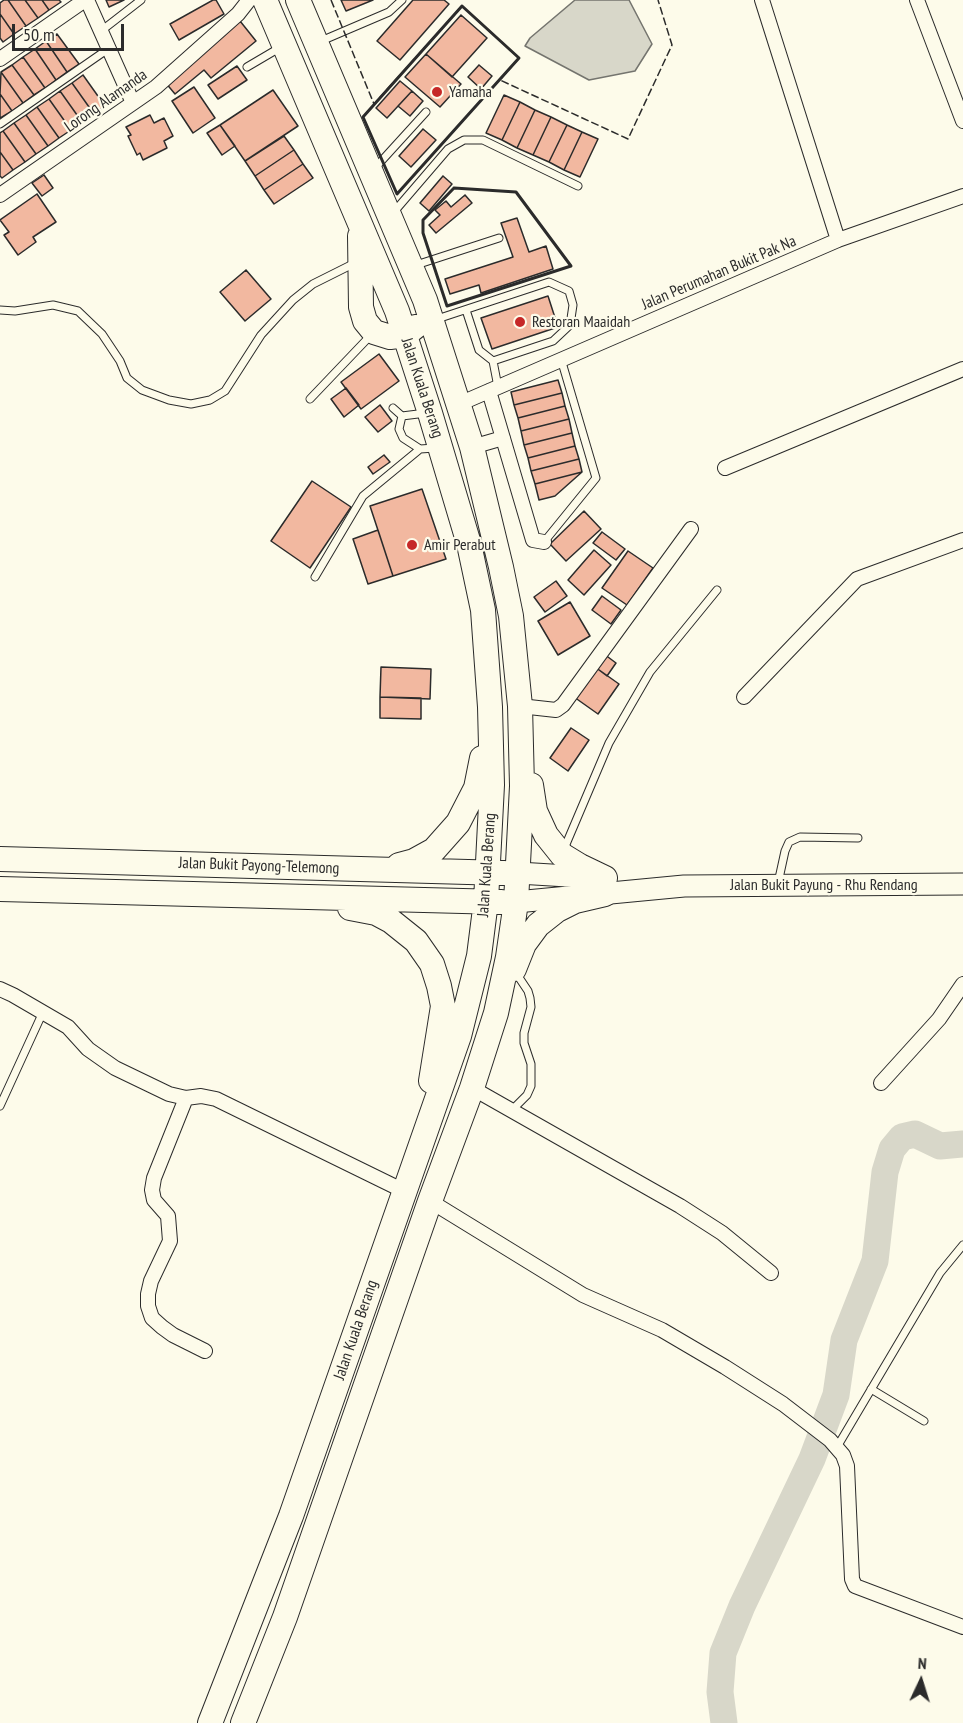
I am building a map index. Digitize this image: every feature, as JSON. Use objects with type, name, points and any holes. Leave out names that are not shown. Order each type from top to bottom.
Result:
[{"type":"highway","name":"Jalan Kuala Berang","points":[[210,1723],[291,1516],[459,1036],[478,956],[486,901],[492,785],[490,707],[483,610],[468,544],[430,448],[430,413],[397,311],[265,0]]},
{"type":"highway","name":"Jalan Kuala Berang","points":[[243,1723],[285,1617],[496,1013],[508,957],[516,902],[522,786],[520,706],[511,616],[472,447],[428,310],[298,0]]},
{"type":"highway","points":[[359,223],[361,307],[364,321],[374,332],[390,338],[405,335],[418,325],[423,313],[428,310]]},
{"type":"highway","points":[[496,1013],[524,944],[538,925],[557,910],[605,886],[562,855],[546,835],[535,811],[520,706]]},
{"type":"highway","points":[[379,869],[414,861],[434,850],[458,823],[476,788],[490,707]]},
{"type":"highway","name":"Jalan Bukit Payong-Telemong","points":[[0,859],[518,873]]},
{"type":"highway","name":"Jalan Bukit Payong-Telemong","points":[[0,889],[516,902]]},
{"type":"highway","points":[[209,894],[344,907],[376,913],[392,921],[416,941],[432,964],[443,1006],[417,1157]]},
{"type":"main road","points":[[518,873],[605,886]]},
{"type":"main road","name":"Jalan Bukit Payung - Rhu Rendang","points":[[605,886],[963,884]]},
{"type":"main road","points":[[516,902],[605,886]]},
{"type":"street","points":[[0,59],[86,0],[132,103]]},
{"type":"street","name":"Lorong Alamanda","points":[[0,195],[164,80],[238,14],[249,0]]},
{"type":"street","points":[[762,0],[838,240]]},
{"type":"street","points":[[917,0],[963,121]]},
{"type":"street","name":"Jalan Perumahan Bukit Pak Na","points":[[459,404],[838,240],[963,196]]},
{"type":"street","points":[[725,468],[963,369]]},
{"type":"street","points":[[494,389],[503,438],[532,540],[543,542]]},
{"type":"street","points":[[472,447],[503,438]]},
{"type":"street","points":[[520,706],[556,710],[563,705],[691,529]]},
{"type":"street","points":[[744,697],[857,579],[963,540]]},
{"type":"street","points":[[881,1083],[939,1019],[963,984]]},
{"type":"street","points":[[0,989],[68,1027],[88,1050],[115,1068],[169,1094],[186,1098],[201,1096],[216,1099],[404,1191]]},
{"type":"street","points":[[471,1088],[680,1206],[722,1233],[771,1273]]},
{"type":"street","points":[[186,1098],[154,1178],[152,1190],[154,1200],[168,1216],[170,1240],[151,1281],[148,1305],[152,1318],[162,1327],[205,1352]]},
{"type":"street","points":[[430,1202],[584,1294],[662,1330],[755,1386],[804,1420],[833,1444],[843,1455],[847,1466],[852,1579],[855,1586],[963,1627]]},
{"type":"lane","points":[[101,31],[141,0]]},
{"type":"lane","points":[[316,43],[389,12],[402,0]]},
{"type":"lane","points":[[247,67],[284,45]]},
{"type":"lane","points":[[0,124],[108,49]]},
{"type":"lane","points":[[371,172],[426,112]]},
{"type":"lane","points":[[390,217],[448,149],[464,140],[483,141],[578,186]]},
{"type":"lane","points":[[411,267],[499,238]]},
{"type":"lane","points":[[0,310],[15,311],[53,305],[78,311],[102,334],[120,361],[127,378],[142,390],[169,400],[191,404],[210,400],[225,391],[261,335],[293,300],[313,284],[360,261]]},
{"type":"lane","points":[[428,310],[466,310],[549,282],[569,291],[573,304],[570,325],[553,341],[492,361]]},
{"type":"lane","points":[[466,310],[479,350],[492,361],[494,389]]},
{"type":"lane","points":[[310,399],[374,332]]},
{"type":"lane","points":[[543,542],[596,478],[561,359]]},
{"type":"lane","points":[[393,408],[402,416],[430,413]]},
{"type":"lane","points":[[402,416],[399,429],[403,438],[430,448]]},
{"type":"lane","points":[[315,577],[363,496],[430,448]]},
{"type":"lane","points":[[562,855],[609,743],[650,672],[717,590]]},
{"type":"lane","points":[[778,885],[789,842],[801,837],[858,838]]},
{"type":"lane","points":[[512,1110],[527,1095],[531,1086],[531,1064],[524,1044],[524,1033],[531,1007],[530,998],[514,968]]},
{"type":"lane","points":[[0,1106],[43,1012]]},
{"type":"lane","points":[[833,1444],[871,1389],[940,1273],[963,1245]]},
{"type":"lane","points":[[871,1389],[924,1421]]},
{"type":"shaded area","points":[[575,0],[629,0],[652,44],[635,71],[589,80],[525,46],[530,38]]},
{"type":"building","points":[[8,0],[26,26],[14,34],[0,14],[0,3]]},
{"type":"building","points":[[8,0],[25,0],[38,18],[26,26]]},
{"type":"building","points":[[25,0],[42,0],[49,10],[38,18]]},
{"type":"building","points":[[42,0],[59,0],[61,2],[49,10]]},
{"type":"building","points":[[106,0],[124,0],[109,7]]},
{"type":"building","points":[[216,0],[224,14],[179,40],[170,24]]},
{"type":"building","points":[[341,0],[373,0],[346,11]]},
{"type":"building","points":[[413,0],[444,0],[449,4],[400,60],[377,41]]},
{"type":"building","points":[[0,14],[14,34],[3,42],[0,38]]},
{"type":"building","points":[[461,15],[487,38],[452,77],[426,54]]},
{"type":"building","points":[[240,21],[256,41],[211,78],[204,70],[175,94],[165,82]]},
{"type":"building","points":[[57,34],[79,64],[67,72],[46,41]]},
{"type":"building","points":[[46,41],[67,72],[56,80],[35,49]]},
{"type":"building","points":[[35,49],[56,80],[45,88],[23,57]]},
{"type":"building","points":[[426,54],[461,84],[440,107],[405,77]]},
{"type":"building","points":[[23,57],[45,88],[34,95],[12,65]]},
{"type":"building","points":[[12,65],[34,95],[23,103],[1,72]]},
{"type":"building","points":[[479,65],[492,76],[481,89],[468,77]]},
{"type":"building","points":[[237,66],[247,80],[218,99],[208,85]]},
{"type":"building","points":[[1,72],[23,103],[12,111],[0,94]]},
{"type":"building","points":[[83,75],[105,106],[94,114],[72,83]]},
{"type":"building","points":[[400,81],[412,91],[387,118],[376,108]]},
{"type":"building","points":[[72,83],[94,114],[82,122],[60,91]]},
{"type":"building","points":[[194,87],[215,118],[193,133],[172,101]]},
{"type":"building","points":[[273,90],[298,126],[245,161],[220,125]]},
{"type":"building","points":[[60,91],[82,122],[71,130],[49,99]]},
{"type":"building","points":[[412,91],[423,101],[410,116],[398,106]]},
{"type":"building","points":[[0,94],[12,111],[0,118]]},
{"type":"building","points":[[504,95],[520,102],[502,140],[486,133]]},
{"type":"building","points":[[49,99],[71,130],[59,138],[37,107]]},
{"type":"building","points":[[520,102],[535,110],[517,148],[502,140]]},
{"type":"building","points":[[37,107],[59,138],[48,146],[26,115]]},
{"type":"building","points":[[535,110],[551,117],[533,155],[517,148]]},
{"type":"building","points":[[26,115],[48,146],[36,154],[14,123]]},
{"type":"building","points":[[150,115],[154,123],[164,118],[173,136],[164,141],[167,148],[143,160],[140,153],[137,155],[126,127]]},
{"type":"building","points":[[551,117],[567,125],[549,162],[533,155]]},
{"type":"building","points":[[14,123],[36,154],[25,162],[3,131]]},
{"type":"building","points":[[220,125],[235,146],[222,155],[207,133]]},
{"type":"building","points":[[567,125],[582,132],[564,170],[549,162]]},
{"type":"building","points":[[423,129],[436,140],[411,167],[399,156]]},
{"type":"building","points":[[3,131],[25,162],[13,170],[0,152],[0,133]]},
{"type":"building","points":[[582,132],[598,139],[580,177],[564,170]]},
{"type":"building","points":[[284,136],[294,150],[255,176],[245,161]]},
{"type":"building","points":[[294,150],[303,164],[264,190],[255,176]]},
{"type":"building","points":[[0,152],[13,170],[2,178],[0,176]]},
{"type":"building","points":[[303,164],[313,178],[274,204],[264,190]]},
{"type":"building","points":[[44,175],[53,188],[42,196],[32,183]]},
{"type":"building","points":[[443,176],[452,184],[429,211],[420,203]]},
{"type":"building","points":[[37,194],[56,222],[33,237],[36,242],[18,255],[4,235],[9,232],[0,220]]},
{"type":"building","points":[[465,195],[472,203],[436,233],[429,225],[440,215],[435,210],[446,201],[451,207]]},
{"type":"building","points":[[517,218],[529,252],[546,246],[553,269],[481,293],[479,285],[450,294],[445,279],[513,257],[501,223]]},
{"type":"building","points":[[246,270],[271,299],[245,321],[220,292]]},
{"type":"building","name":"Restoran Maaidah","points":[[548,296],[558,327],[492,349],[481,318]]},
{"type":"building","points":[[379,354],[399,381],[361,409],[341,382]]},
{"type":"building","points":[[558,380],[562,393],[514,405],[511,392]]},
{"type":"building","points":[[346,388],[359,405],[344,417],[331,399]]},
{"type":"building","points":[[562,393],[565,406],[518,418],[514,405]]},
{"type":"building","points":[[380,405],[392,421],[378,432],[365,417]]},
{"type":"building","points":[[565,406],[569,419],[521,431],[518,418]]},
{"type":"building","points":[[569,419],[572,433],[524,445],[521,431]]},
{"type":"building","points":[[572,433],[575,446],[528,458],[524,445]]},
{"type":"building","points":[[575,446],[579,459],[531,471],[528,458]]},
{"type":"building","points":[[384,455],[390,462],[373,474],[368,467]]},
{"type":"building","points":[[579,459],[582,472],[535,484],[531,471]]},
{"type":"building","points":[[582,472],[555,496],[539,500],[535,484]]},
{"type":"building","points":[[312,481],[351,507],[310,568],[271,541]]},
{"type":"building","name":"Amir Perabut","points":[[422,489],[446,559],[393,576],[370,506]]},
{"type":"building","points":[[584,511],[601,529],[566,561],[550,544]]},
{"type":"building","points":[[378,530],[393,576],[368,584],[353,539]]},
{"type":"building","points":[[602,532],[625,549],[616,560],[593,543]]},
{"type":"building","points":[[594,550],[611,565],[584,595],[568,580]]},
{"type":"building","points":[[628,551],[653,568],[627,605],[602,588]]},
{"type":"building","points":[[556,581],[567,596],[545,612],[534,597]]},
{"type":"building","points":[[602,596],[621,610],[611,624],[592,610]]},
{"type":"building","points":[[570,602],[590,636],[558,655],[538,621]]},
{"type":"building","points":[[604,654],[616,663],[607,676],[595,667]]},
{"type":"building","points":[[381,667],[431,669],[430,699],[380,697]]},
{"type":"building","points":[[595,667],[619,684],[598,714],[574,697]]},
{"type":"building","points":[[380,697],[421,698],[421,719],[380,718]]},
{"type":"building","points":[[571,728],[589,740],[568,771],[550,758]]},
{"type":"waterway","points":[[724,1723],[720,1692],[723,1653],[742,1606],[812,1459],[836,1395],[844,1340],[875,1261],[885,1172],[892,1149],[902,1137],[915,1134],[940,1146],[963,1144]]},
{"type":"fence","points":[[331,0],[374,104],[462,6],[519,58],[500,80],[628,139],[672,45],[658,0]]},
{"type":"wall","points":[[462,6],[519,58],[397,194],[363,117],[462,6]]},
{"type":"wall","points":[[454,188],[516,192],[571,266],[447,306],[423,233],[423,220],[454,188]]},
{"type":"place","name":"Yamaha","points":[[437,92]]},
{"type":"place","name":"Restoran Maaidah","points":[[520,322]]},
{"type":"place","name":"Amir Perabut","points":[[412,545]]}]
